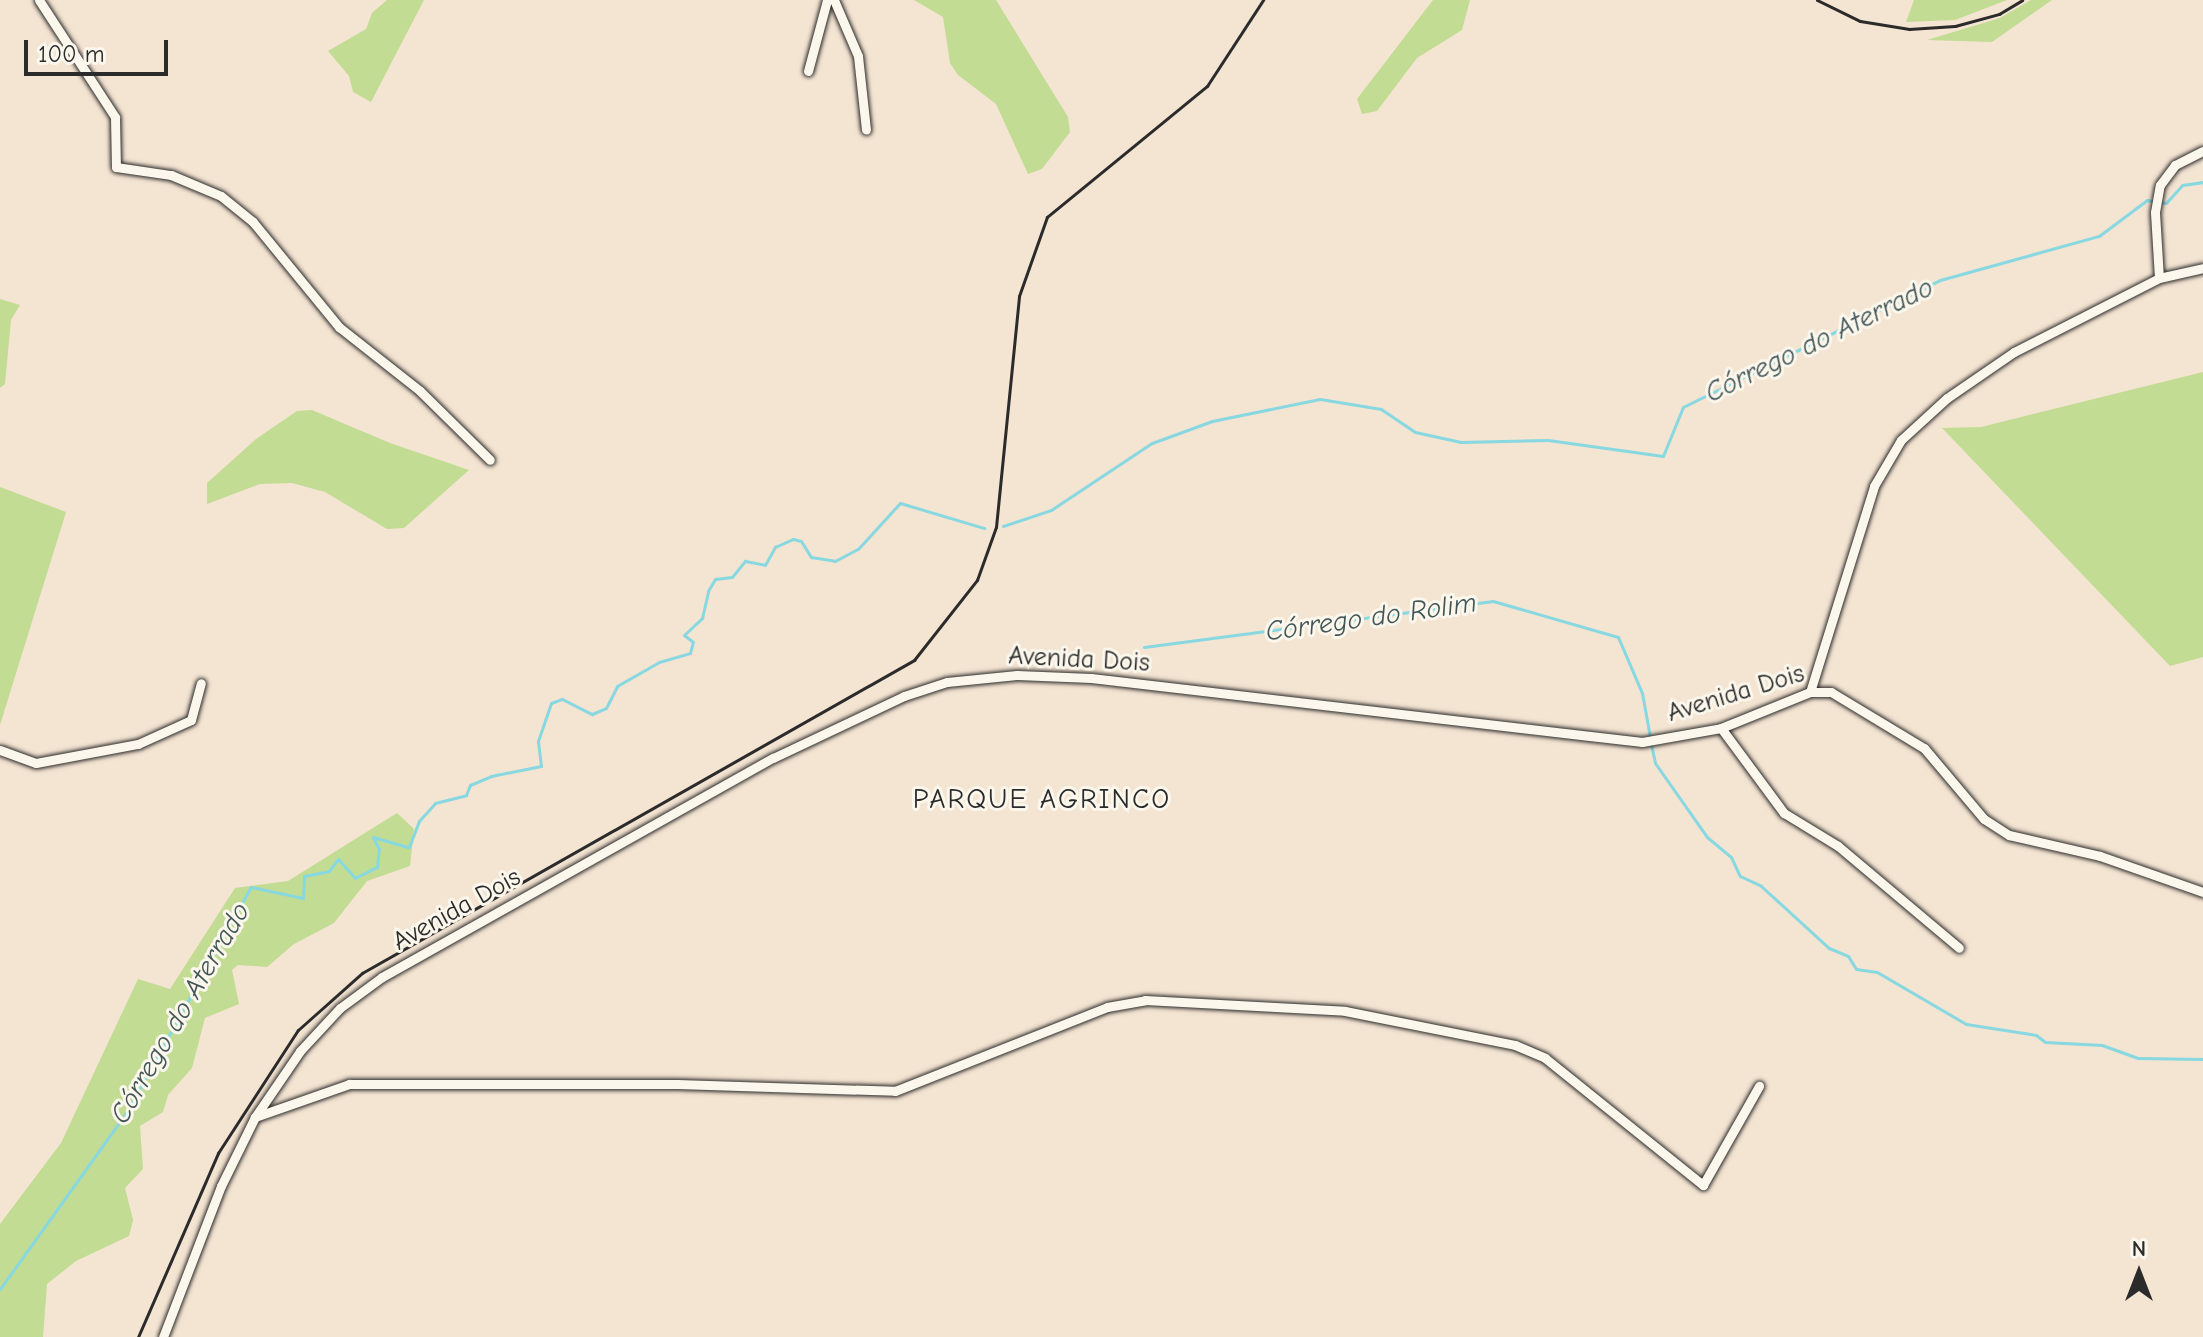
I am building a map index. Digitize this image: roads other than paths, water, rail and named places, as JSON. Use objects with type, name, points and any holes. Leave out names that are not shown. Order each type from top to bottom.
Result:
[{"type":"street","points":[[39,0],[115,117],[116,167],[171,175],[221,196],[253,222],[339,327],[420,391],[490,460]]},
{"type":"street","points":[[808,71],[827,0]]},
{"type":"street","points":[[834,0],[858,56],[866,130]]},
{"type":"street","points":[[2159,278],[2155,208],[2158,195],[2175,165],[2203,151]]},
{"type":"street","points":[[1810,692],[1874,486],[1901,440],[1947,398],[2014,352],[2159,278],[2203,268]]},
{"type":"street","name":"Avenida Dois","points":[[163,1337],[221,1186],[255,1117],[321,1027],[382,977],[773,758],[904,696],[947,682],[1017,675],[1091,678],[1644,742],[1721,728],[1810,692],[1841,695],[1924,748],[1984,819],[2009,835],[2100,856],[2203,892]]},
{"type":"street","points":[[0,750],[36,763],[138,744],[191,720],[201,683]]},
{"type":"street","points":[[1721,728],[1784,813],[1838,846],[1959,948]]},
{"type":"street","points":[[255,1117],[349,1084],[677,1084],[895,1091],[1107,1007],[1145,1000],[1345,1011],[1515,1045],[1545,1058],[1703,1185],[1759,1086]]},
{"type":"waterway","name":"Córrego do Aterrado","points":[[1003,526],[1051,510],[1152,443],[1212,421],[1320,399],[1381,409],[1415,432],[1461,442],[1548,440],[1663,456],[1683,407],[1940,280],[2099,236],[2147,200],[2166,203],[2182,185],[2203,182]]},
{"type":"waterway","name":"Córrego do Aterrado","points":[[0,1289],[126,1113],[251,887],[303,898],[304,876],[329,871],[338,859],[355,878],[377,867],[379,849],[373,837],[409,847],[419,821],[435,803],[466,795],[470,785],[491,776],[541,766],[538,741],[551,703],[562,699],[592,714],[606,708],[617,686],[659,662],[690,653],[693,642],[684,635],[702,618],[708,591],[715,579],[732,577],[745,561],[765,565],[775,547],[793,539],[801,541],[811,557],[835,561],[858,549],[900,503],[984,528]]},
{"type":"waterway","name":"Córrego do Rolim","points":[[1144,647],[1493,601],[1618,637],[1642,693],[1650,737]]},
{"type":"waterway","name":"Córrego do Rolim","points":[[1651,744],[1655,763],[1707,837],[1731,857],[1740,876],[1761,886],[1829,948],[1848,956],[1856,969],[1877,972],[1966,1024],[2036,1035],[2045,1042],[2102,1045],[2138,1058],[2203,1059]]},
{"type":"railway","points":[[138,1337],[218,1153],[298,1030],[362,973],[914,660],[977,580],[996,527],[1019,296],[1047,217],[1207,86],[1263,0]]},
{"type":"railway","points":[[1817,0],[1860,21],[1909,29],[1955,26],[1999,14],[2022,0]]},
{"type":"district","name":"PARQUE AGRINCO","points":[[1042,799]]}]
